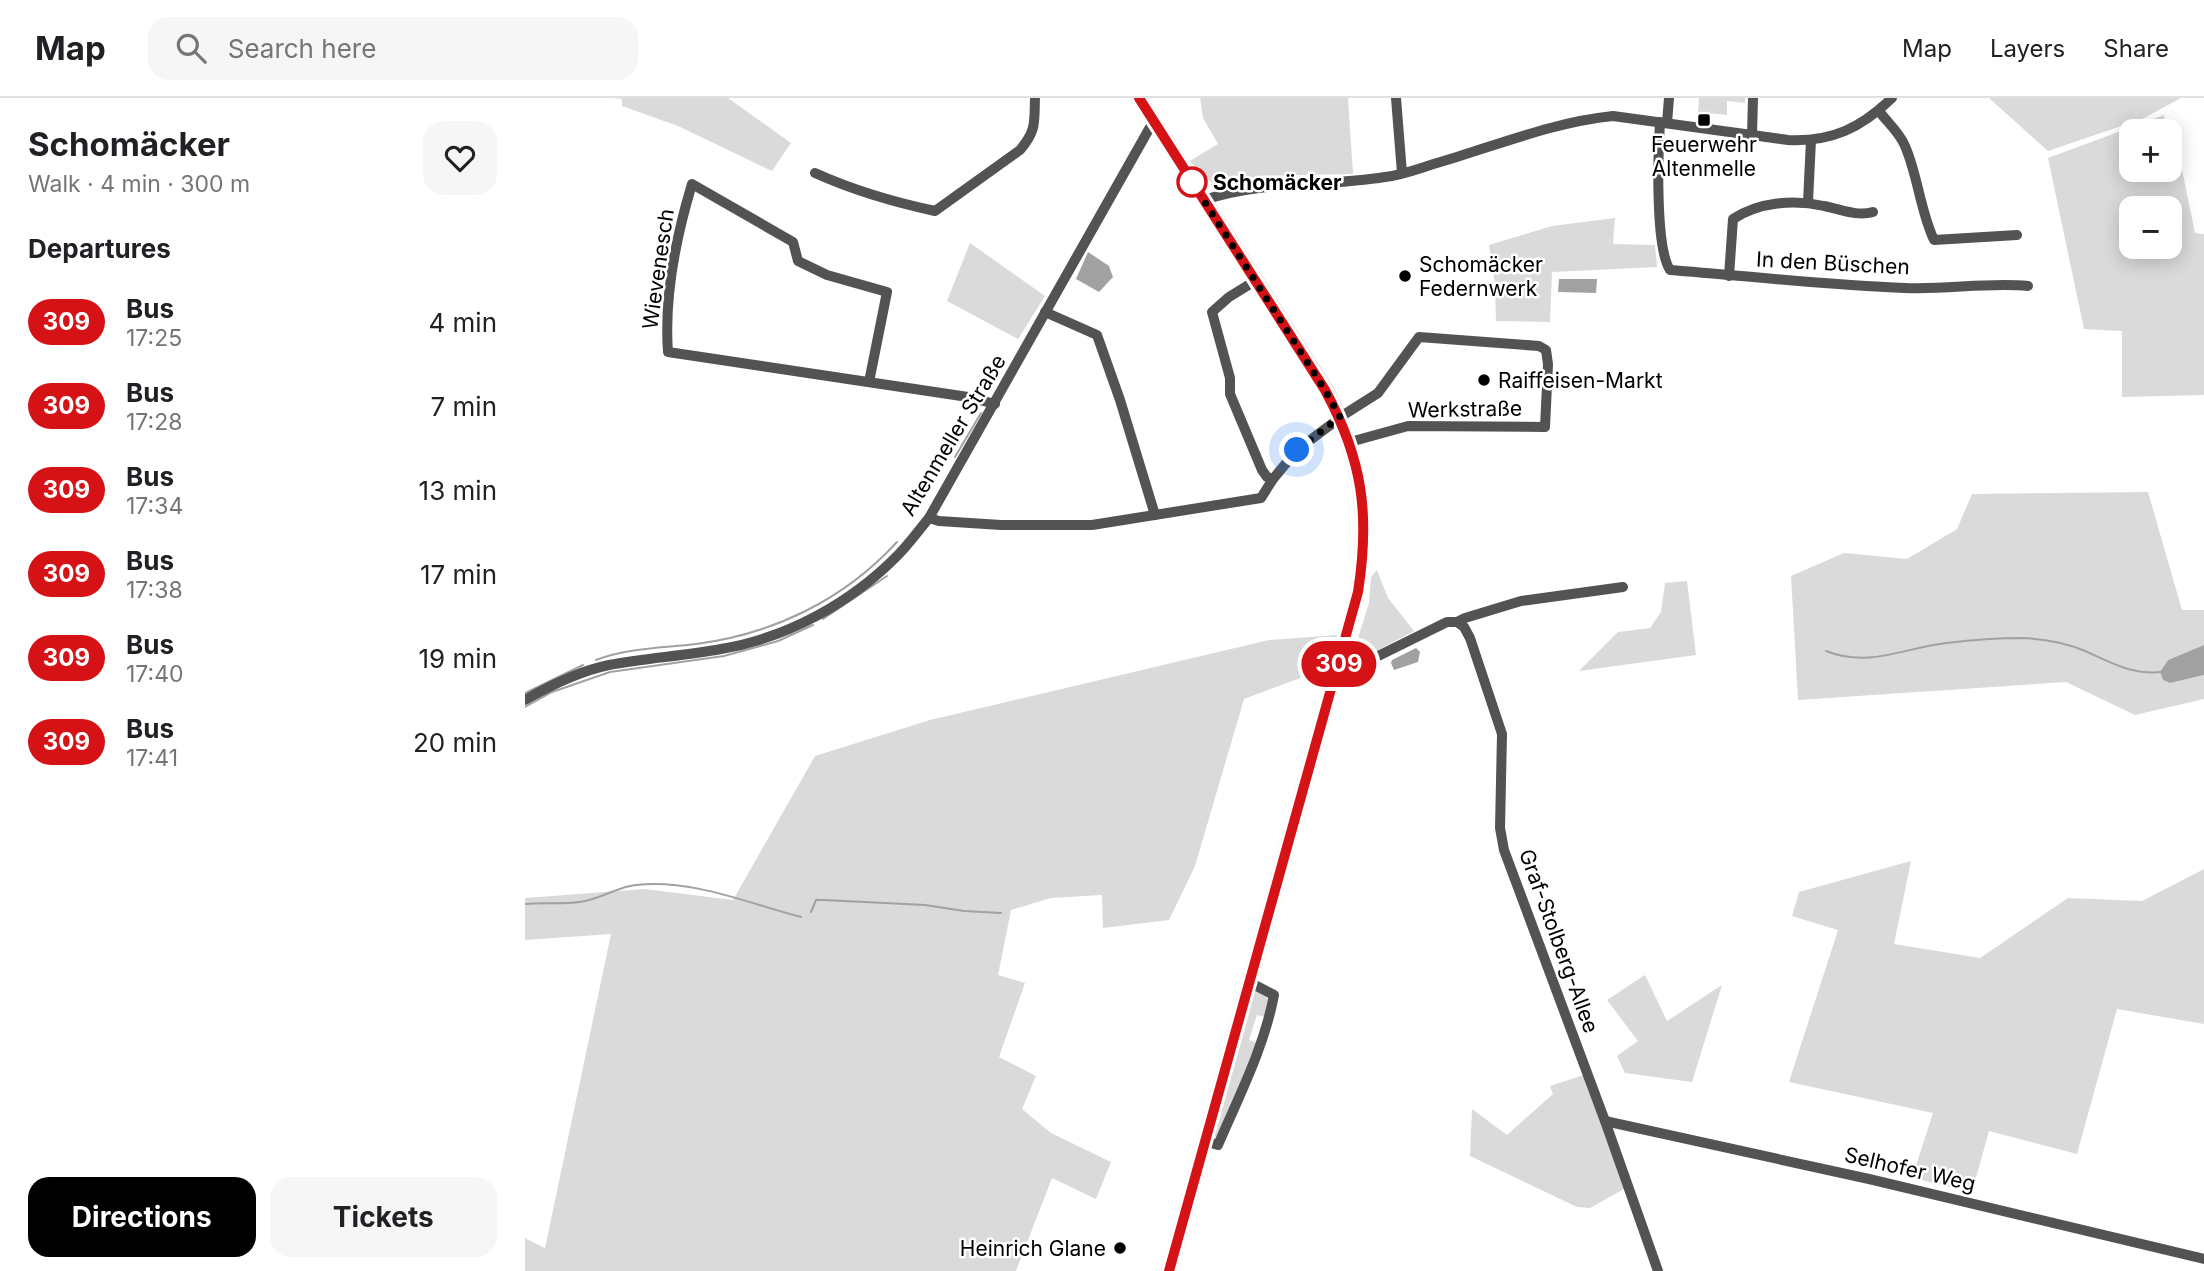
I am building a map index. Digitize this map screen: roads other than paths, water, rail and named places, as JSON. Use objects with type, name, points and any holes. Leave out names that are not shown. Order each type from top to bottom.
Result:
[{"type":"main road","points":[[1139,98],[1340,417],[1350,442],[1364,506],[1365,545],[1358,592],[1341,657],[1169,1271]]},
{"type":"street","points":[[815,173],[882,199],[935,211],[1020,150],[1031,137],[1034,128],[1035,98]]},
{"type":"street","points":[[1396,98],[1402,173]]},
{"type":"street","points":[[1669,98],[1659,179],[1664,261],[1670,270],[1729,276]]},
{"type":"street","points":[[1752,135],[1753,98]]},
{"type":"street","points":[[1204,201],[1238,190],[1264,186],[1359,181],[1402,173],[1581,121],[1613,116],[1752,135],[1811,139],[1842,133],[1866,121],[1892,98]]},
{"type":"street","points":[[1879,111],[1904,142],[1920,194],[1925,221],[1934,240],[2017,235]]},
{"type":"street","name":"Altenmeller Straße","points":[[525,700],[574,676],[607,666],[722,649],[778,634],[838,604],[873,578],[899,554],[929,518],[1153,122]]},
{"type":"street","points":[[1808,202],[1811,139]]},
{"type":"street","name":"Wievenesch","points":[[869,382],[887,292],[827,275],[798,261],[793,242],[692,184],[674,260],[668,352],[977,399],[995,404]]},
{"type":"street","name":"In den Büschen","points":[[1873,212],[1852,213],[1808,202],[1765,205],[1744,212],[1733,219],[1729,276],[1908,288],[2028,286]]},
{"type":"street","points":[[1255,281],[1229,297],[1212,312],[1230,378],[1230,394],[1262,470],[1267,477],[1273,479]]},
{"type":"street","points":[[1045,312],[1097,335],[1155,514]]},
{"type":"street","name":"Werkstraße","points":[[1340,417],[1378,393],[1419,337],[1539,346],[1546,350],[1548,364],[1545,427],[1408,426],[1350,442]]},
{"type":"street","points":[[929,518],[988,524],[1078,526],[1112,523],[1262,498],[1273,479],[1297,450],[1340,417]]},
{"type":"street","points":[[1341,657],[1366,662],[1439,625],[1457,622],[1521,601],[1623,587]]},
{"type":"street","name":"Graf-Stolberg-Allee","points":[[1457,622],[1465,627],[1470,638],[1502,734],[1500,828],[1504,850],[1658,1271]]},
{"type":"street","points":[[1205,1142],[1218,1144],[1259,1050],[1271,1011],[1274,995],[1249,982]]},
{"type":"street","name":"Selhofer Weg","points":[[1605,1121],[1869,1179],[2204,1259]]},
{"type":"waterway","points":[[955,457],[981,413]]},
{"type":"waterway","points":[[596,660],[633,651],[725,639],[779,623],[806,611],[854,581],[897,542]]},
{"type":"waterway","points":[[823,619],[887,576]]},
{"type":"waterway","points":[[525,707],[552,692],[610,672],[724,656],[778,641],[813,625]]},
{"type":"waterway","points":[[1826,651],[1857,658],[1947,643],[2030,638],[2070,645],[2131,670],[2162,672]]},
{"type":"waterway","points":[[525,693],[583,665]]},
{"type":"waterway","points":[[525,904],[579,902],[630,886],[657,884],[699,889],[801,917]]},
{"type":"waterway","points":[[811,912],[816,900],[824,900],[925,905],[1001,913]]},
{"type":"place","name":"Feuerwehr Altenmelle","points":[[1704,120]]},
{"type":"place","name":"Schomäcker","points":[[1192,182]]},
{"type":"place","name":"Schomäcker Federnwerk","points":[[1405,276]]},
{"type":"place","name":"Raiffeisen-Markt","points":[[1484,380]]},
{"type":"place","name":"Heinrich Glane","points":[[1120,1248]]}]
